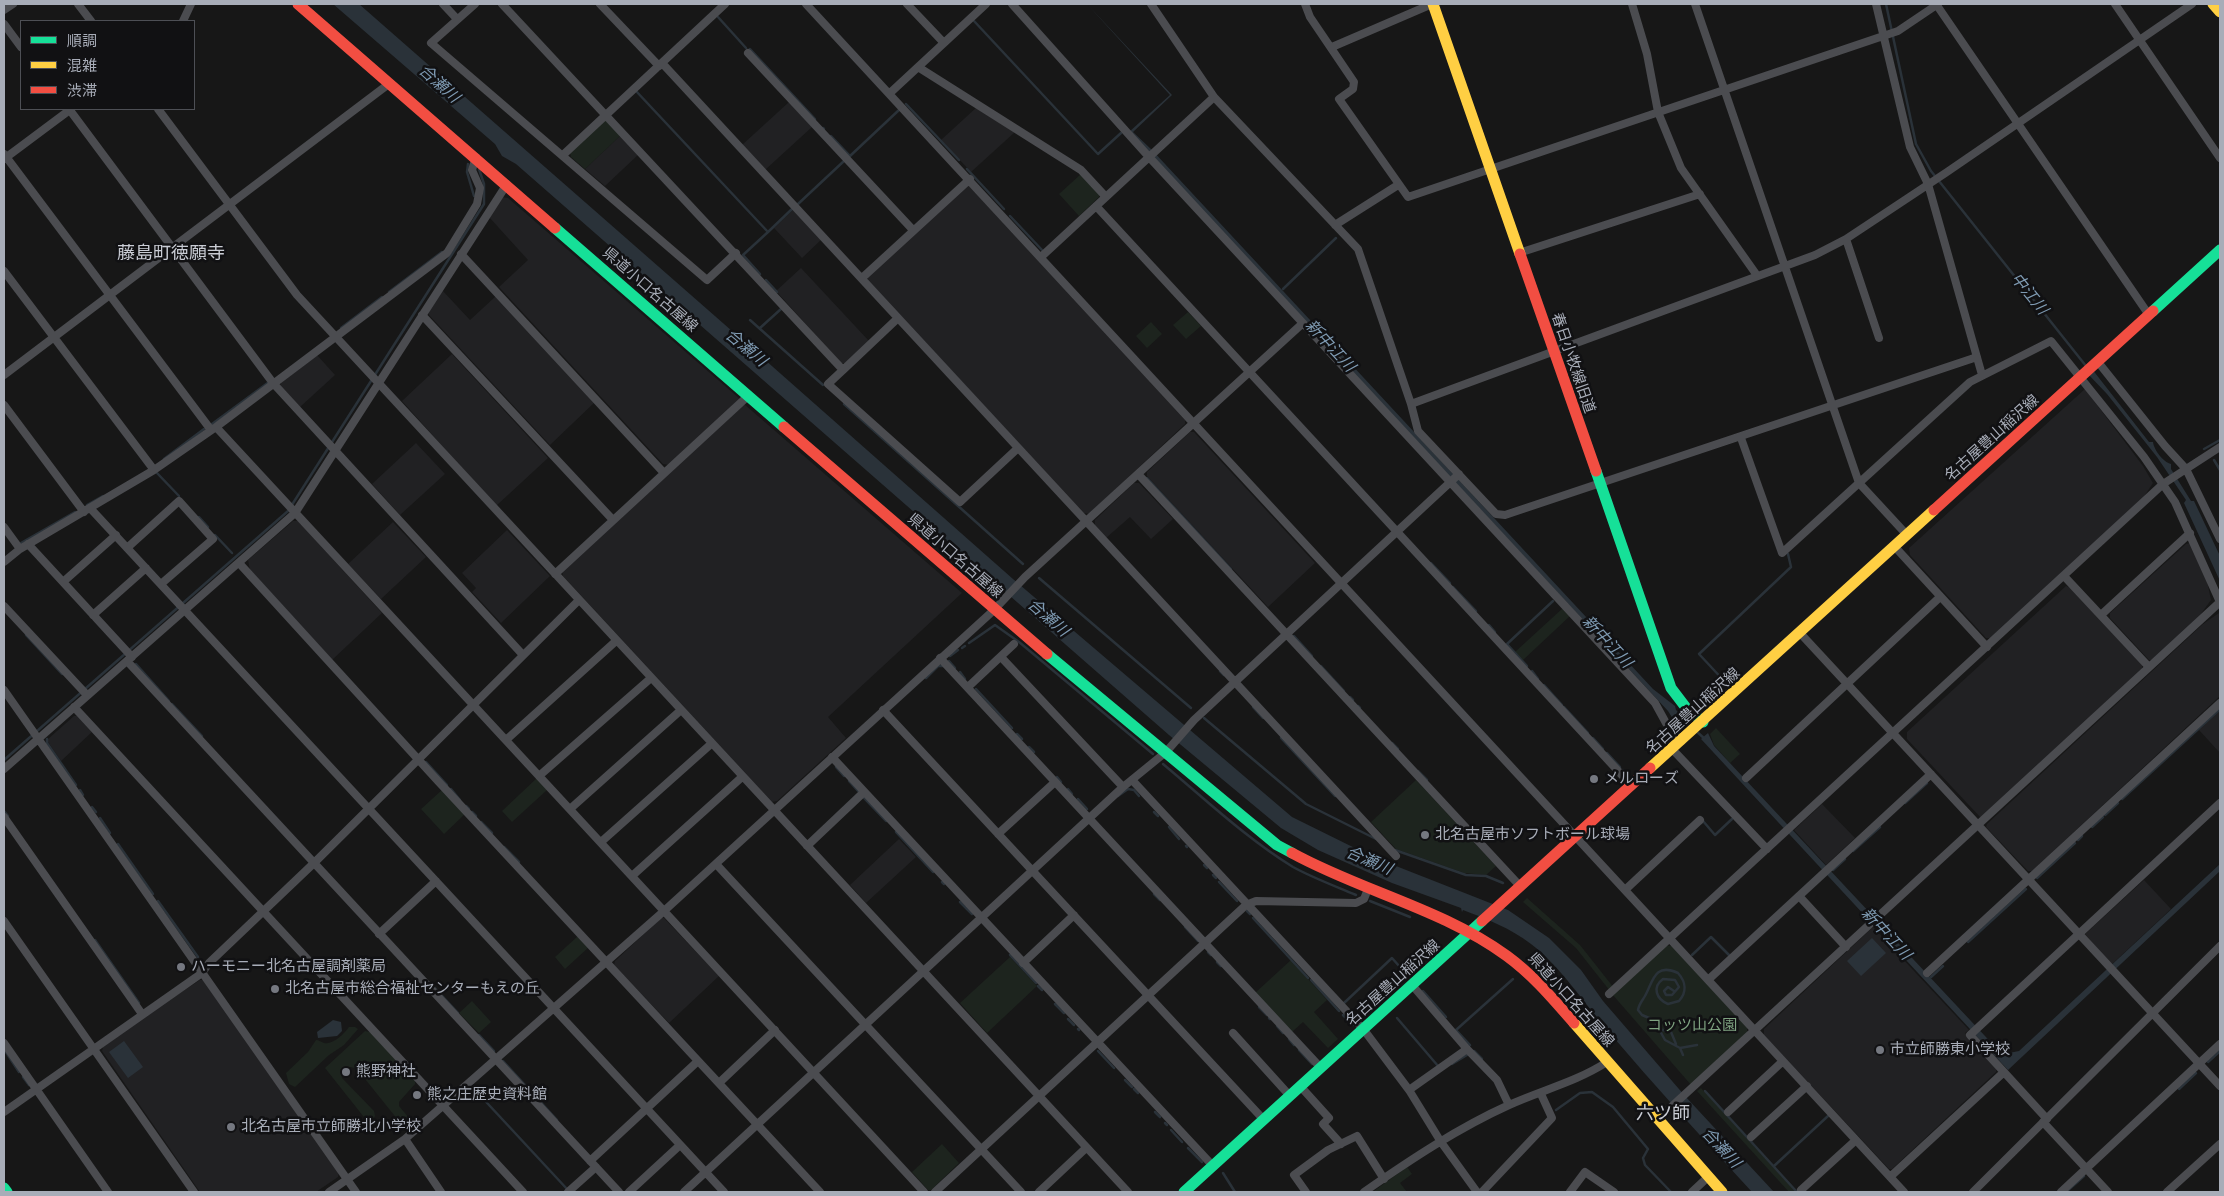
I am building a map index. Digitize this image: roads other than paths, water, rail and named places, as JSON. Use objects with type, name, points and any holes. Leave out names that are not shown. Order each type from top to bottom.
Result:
[{"type":"main road","name":"県道小口名古屋線","points":[[298,4],[507,184],[748,396],[1168,749],[1277,845],[1305,862],[1470,932],[1515,961],[1535,978],[1607,1062],[1662,1117],[1708,1177],[1722,1192]]},
{"type":"main road","name":"春日小牧線旧道","points":[[1433,4],[1671,688],[1687,709],[1702,723]]},
{"type":"main road","points":[[2213,4],[2220,12]]},
{"type":"main road","name":"名古屋豊山稲沢線","points":[[1189,1191],[1213,1166],[1364,1030],[1506,898],[1685,739],[2220,250]]},
{"type":"main road","points":[[4,1188],[7,1192]]},
{"type":"street","points":[[4,10],[13,4]]},
{"type":"street","points":[[78,4],[90,20]]},
{"type":"street","points":[[183,20],[191,4]]},
{"type":"street","points":[[443,4],[457,19]]},
{"type":"street","points":[[475,4],[431,43],[707,280],[736,253]]},
{"type":"street","points":[[502,4],[844,370]]},
{"type":"street","points":[[600,4],[660,64],[862,278],[1396,856]]},
{"type":"street","points":[[563,155],[725,4]]},
{"type":"street","points":[[806,4],[970,178],[1194,424],[1904,1192]]},
{"type":"street","points":[[907,4],[944,43]]},
{"type":"street","points":[[890,93],[986,4]]},
{"type":"street","points":[[1012,4],[1152,155],[1303,323],[1454,478],[1655,703],[1666,723],[1685,739]]},
{"type":"street","points":[[1151,4],[1214,97],[1358,249],[1411,404],[1418,430],[1454,478],[1496,514],[1505,515],[1741,438],[1977,357]]},
{"type":"street","points":[[1305,4],[1310,17],[1354,82],[1353,89],[1339,99],[1408,197],[1898,31],[1937,4],[2149,315]]},
{"type":"street","points":[[1332,47],[1433,4]]},
{"type":"street","points":[[1632,4],[1647,54],[1658,112],[1681,168],[1756,274]]},
{"type":"street","points":[[1695,4],[1859,483],[1907,536]]},
{"type":"street","points":[[1876,4],[1910,147],[1929,183],[1982,375]]},
{"type":"street","points":[[2115,4],[2220,158]]},
{"type":"street","points":[[1411,404],[1784,268],[1846,239],[2192,4]]},
{"type":"street","points":[[4,24],[20,46]]},
{"type":"street","points":[[748,53],[913,230]]},
{"type":"street","points":[[918,67],[1081,170],[1106,197]]},
{"type":"street","points":[[4,375],[230,205],[259,180],[390,83]]},
{"type":"street","points":[[1041,257],[1214,97]]},
{"type":"street","points":[[69,110],[5,156],[214,429],[292,509],[924,1192]]},
{"type":"street","points":[[71,110],[273,383],[523,655]]},
{"type":"street","points":[[159,110],[297,295],[1128,1192]]},
{"type":"street","points":[[4,562],[28,544],[154,470],[214,429],[447,253],[477,204],[480,188],[472,170],[472,164],[476,158]]},
{"type":"street","points":[[862,278],[970,178]]},
{"type":"street","points":[[4,769],[36,735],[74,707],[84,692],[182,607],[239,563],[292,509],[375,379],[422,315],[507,184]]},
{"type":"street","points":[[1335,225],[1398,185]]},
{"type":"street","points":[[1519,253],[1700,194]]},
{"type":"street","points":[[1096,206],[1632,786]]},
{"type":"street","points":[[1846,239],[1879,338]]},
{"type":"street","points":[[461,254],[664,473]]},
{"type":"street","points":[[4,271],[154,470]]},
{"type":"street","points":[[422,315],[614,520]]},
{"type":"street","points":[[898,318],[828,384],[960,502],[1018,448]]},
{"type":"street","points":[[328,1192],[405,1139],[664,911],[998,606],[1023,579],[1303,323]]},
{"type":"street","points":[[1662,1117],[2220,602],[2181,512],[2144,457],[2051,341],[1970,382],[1782,553],[1741,438]]},
{"type":"street","points":[[2097,362],[2184,471],[2220,538]]},
{"type":"street","points":[[555,574],[748,396]]},
{"type":"street","points":[[4,405],[87,510],[116,536],[161,584],[724,1192]]},
{"type":"street","points":[[1609,994],[1894,734],[2162,485],[2220,447]]},
{"type":"street","points":[[1138,474],[1520,886]]},
{"type":"street","points":[[684,1192],[1089,818],[1168,749],[1191,723],[1454,478]]},
{"type":"street","points":[[127,548],[180,501],[213,539],[161,584]]},
{"type":"street","points":[[4,528],[20,549]]},
{"type":"street","points":[[2101,615],[2190,533]]},
{"type":"street","points":[[63,582],[116,536]]},
{"type":"street","points":[[28,544],[314,863],[619,1192]]},
{"type":"street","points":[[1895,548],[1987,647]]},
{"type":"street","points":[[239,563],[418,760],[820,1192]]},
{"type":"street","points":[[93,615],[146,568]]},
{"type":"street","points":[[2064,576],[2149,667]]},
{"type":"street","points":[[1746,778],[1940,597]]},
{"type":"street","points":[[4,1112],[202,973],[209,963],[314,863],[579,600]]},
{"type":"street","points":[[4,606],[84,692]]},
{"type":"street","points":[[1800,633],[2220,1086]]},
{"type":"street","points":[[506,740],[616,641]]},
{"type":"street","points":[[968,687],[1014,644]]},
{"type":"street","points":[[1000,657],[1123,787]]},
{"type":"street","points":[[940,658],[1321,1068]]},
{"type":"street","points":[[539,776],[651,678]]},
{"type":"street","points":[[4,690],[356,1192]]},
{"type":"street","points":[[1927,973],[2220,703]]},
{"type":"street","points":[[74,707],[523,1192]]},
{"type":"street","points":[[570,809],[681,710]]},
{"type":"street","points":[[883,710],[1264,1120]]},
{"type":"street","points":[[601,842],[711,744]]},
{"type":"street","points":[[1672,750],[1767,849]]},
{"type":"street","points":[[832,757],[1096,1043],[1213,1166]]},
{"type":"street","points":[[1708,980],[1931,774]]},
{"type":"street","points":[[632,876],[742,777]]},
{"type":"street","points":[[1133,781],[1364,1030],[1408,1090],[1441,1142],[1477,1192]]},
{"type":"street","points":[[998,834],[1055,782]]},
{"type":"street","points":[[806,846],[864,792]]},
{"type":"street","points":[[2108,1192],[1970,1035],[2220,803]]},
{"type":"street","points":[[4,817],[142,1014]]},
{"type":"street","points":[[1625,890],[1700,820]]},
{"type":"street","points":[[716,864],[1021,1192]]},
{"type":"street","points":[[379,934],[436,881]]},
{"type":"street","points":[[935,1192],[1246,904],[1256,901],[1356,903],[1364,899],[1368,889]]},
{"type":"street","points":[[1799,896],[1846,947]]},
{"type":"street","points":[[1023,963],[1074,915]]},
{"type":"street","points":[[4,921],[194,1192]]},
{"type":"street","points":[[1972,1192],[2220,946]]},
{"type":"street","points":[[1412,985],[1467,1049],[1497,1080],[1509,1105]]},
{"type":"street","points":[[719,1083],[775,1030]]},
{"type":"street","points":[[1233,1033],[1290,1096]]},
{"type":"street","points":[[4,1043],[108,1192]]},
{"type":"street","points":[[2060,1192],[2220,1044]]},
{"type":"street","points":[[1408,1090],[1467,1049]]},
{"type":"street","points":[[1728,1112],[1783,1060]]},
{"type":"street","points":[[568,1192],[647,1108],[698,1061]]},
{"type":"street","points":[[1364,1192],[1441,1142],[1509,1105],[1587,1075],[1607,1062]]},
{"type":"street","points":[[1890,1177],[2004,1072]]},
{"type":"street","points":[[1751,1137],[1807,1086]]},
{"type":"street","points":[[1301,1087],[1329,1118],[1323,1124],[1341,1144]]},
{"type":"street","points":[[1482,1192],[1552,1118],[1541,1094]]},
{"type":"street","points":[[1306,1192],[1294,1176],[1328,1150],[1357,1136],[1384,1178]]},
{"type":"street","points":[[405,1139],[441,1192]]},
{"type":"street","points":[[1801,1190],[1856,1140]]},
{"type":"street","points":[[629,1192],[680,1144]]},
{"type":"street","points":[[2167,1192],[2220,1144]]},
{"type":"street","points":[[1039,1192],[1086,1148]]},
{"type":"street","points":[[1570,1192],[1585,1172],[1614,1192]]},
{"type":"street","points":[[1692,1192],[1708,1177]]},
{"type":"water","name":"合瀬川","points":[[333,4],[359,4],[740,338],[753,345],[764,359],[1013,579],[1292,817],[1373,857],[1508,910],[1549,938],[1581,970],[1603,1001],[1685,1096],[1774,1192],[1752,1192],[1626,1052],[1562,974],[1542,953],[1515,933],[1490,920],[1463,910],[1462,912],[1461,908],[1392,883],[1318,850],[1281,828],[1169,735],[516,164],[502,156],[495,144]]},
{"type":"water","points":[[1087,4],[1172,95],[1133,132],[1152,150],[1653,689],[1675,706],[1682,716],[1675,722],[1668,711],[1129,132],[1170,95]]},
{"type":"water","points":[[2092,369],[2149,442],[2153,442],[2159,455],[2171,464],[2171,469],[2191,501],[2194,501],[2220,556],[2220,581],[2184,503],[2186,500],[2157,457],[2107,394],[2087,373]]},
{"type":"water","points":[[1708,733],[1714,746],[1999,1051],[2009,1053],[2019,1051],[2220,864],[2220,871],[2008,1070],[1701,739]]},
{"type":"water","points":[[1872,938],[1886,953],[1861,976],[1847,961]]},
{"type":"water","points":[[333,1020],[341,1022],[342,1031],[337,1036],[318,1038],[317,1032]]},
{"type":"water","points":[[124,1041],[143,1067],[128,1078],[109,1052]]},
{"type":"waterway","name":"中江川","points":[[1886,4],[1916,144],[1931,171],[2086,366]]},
{"type":"waterway","points":[[718,17],[746,48]]},
{"type":"waterway","points":[[974,21],[1098,154],[1121,133]]},
{"type":"waterway","points":[[750,49],[815,119]]},
{"type":"waterway","points":[[636,91],[768,232],[792,209]]},
{"type":"waterway","points":[[906,104],[959,160]]},
{"type":"waterway","points":[[831,136],[850,156],[899,110]]},
{"type":"waterway","points":[[798,204],[844,161]]},
{"type":"waterway","points":[[468,164],[467,172],[474,196]]},
{"type":"waterway","points":[[4,760],[288,511],[484,204],[484,184],[479,169],[481,167]]},
{"type":"waterway","points":[[967,169],[1004,209]]},
{"type":"waterway","points":[[1010,216],[1043,251]]},
{"type":"waterway","points":[[760,274],[743,255],[768,232]]},
{"type":"waterway","points":[[1283,289],[1336,238]]},
{"type":"waterway","points":[[389,292],[442,252]]},
{"type":"waterway","points":[[766,280],[777,292]]},
{"type":"waterway","points":[[341,328],[382,297]]},
{"type":"waterway","points":[[760,328],[781,309]]},
{"type":"waterway","points":[[750,320],[823,385]]},
{"type":"waterway","points":[[212,424],[269,382]]},
{"type":"waterway","points":[[844,404],[1023,564]]},
{"type":"waterway","points":[[164,459],[204,429]]},
{"type":"waterway","points":[[2204,449],[2220,440]]},
{"type":"waterway","points":[[2214,460],[2220,470]]},
{"type":"waterway","points":[[157,473],[179,496]]},
{"type":"waterway","points":[[1147,478],[1231,569]]},
{"type":"waterway","points":[[87,505],[103,496]]},
{"type":"waterway","points":[[21,543],[75,512]]},
{"type":"waterway","points":[[199,517],[208,527]]},
{"type":"waterway","points":[[215,535],[232,553]]},
{"type":"waterway","points":[[1726,683],[1699,654],[1791,567],[1788,554]]},
{"type":"waterway","points":[[1431,563],[1450,583]]},
{"type":"waterway","points":[[1039,578],[1191,708]]},
{"type":"waterway","points":[[1453,587],[1476,611]]},
{"type":"waterway","points":[[1527,666],[1507,644],[1553,601]]},
{"type":"waterway","points":[[969,643],[995,625],[1019,642],[1153,754]]},
{"type":"waterway","points":[[1489,625],[1495,632]]},
{"type":"waterway","points":[[26,635],[62,674]]},
{"type":"waterway","points":[[1294,636],[1312,656]]},
{"type":"waterway","points":[[950,656],[958,650]]},
{"type":"waterway","points":[[949,661],[955,668]]},
{"type":"waterway","points":[[136,664],[169,701]]},
{"type":"waterway","points":[[926,678],[938,666],[944,666]]},
{"type":"waterway","points":[[1321,666],[1344,691]]},
{"type":"waterway","points":[[1220,671],[1224,675]]},
{"type":"waterway","points":[[1532,671],[1538,679]]},
{"type":"waterway","points":[[960,672],[965,679]]},
{"type":"waterway","points":[[1544,685],[1562,705]]},
{"type":"waterway","points":[[976,689],[1012,728]]},
{"type":"waterway","points":[[1350,697],[1353,700]]},
{"type":"waterway","points":[[172,704],[202,736]]},
{"type":"waterway","points":[[1253,707],[1263,718]]},
{"type":"waterway","points":[[1564,707],[1588,733]]},
{"type":"waterway","points":[[2122,799],[2220,709]]},
{"type":"waterway","name":"新中江川","points":[[1678,717],[1689,726]]},
{"type":"waterway","points":[[1204,718],[1306,804],[1376,839]]},
{"type":"waterway","name":"新中江川","points":[[1696,731],[1705,739]]},
{"type":"waterway","points":[[1017,734],[1022,739]]},
{"type":"waterway","points":[[1281,738],[1335,796]]},
{"type":"waterway","points":[[1593,738],[1603,749]]},
{"type":"waterway","points":[[47,739],[47,743],[76,785]]},
{"type":"waterway","points":[[1392,743],[1398,749]]},
{"type":"waterway","points":[[1029,747],[1034,752]]},
{"type":"waterway","points":[[1607,753],[1620,767]]},
{"type":"waterway","points":[[426,762],[447,785]]},
{"type":"waterway","points":[[1163,764],[1226,818],[1276,856],[1301,871],[1356,895]]},
{"type":"waterway","points":[[836,767],[844,776]]},
{"type":"waterway","points":[[1623,770],[1628,776]]},
{"type":"waterway","points":[[1418,771],[1427,780]]},
{"type":"waterway","points":[[1057,777],[1061,782]]},
{"type":"waterway","points":[[849,781],[859,792]]},
{"type":"waterway","points":[[1905,803],[1927,783]]},
{"type":"waterway","points":[[451,789],[460,800]]},
{"type":"waterway","points":[[1068,789],[1072,794]]},
{"type":"waterway","points":[[1118,796],[1128,789],[1134,790],[1139,796]]},
{"type":"waterway","points":[[80,790],[83,795]]},
{"type":"waterway","points":[[864,798],[886,821]]},
{"type":"waterway","points":[[1078,799],[1087,809]]},
{"type":"waterway","points":[[2105,815],[2118,803]]},
{"type":"waterway","points":[[466,806],[469,809]]},
{"type":"waterway","points":[[92,807],[96,812]]},
{"type":"waterway","points":[[4,811],[8,816]]},
{"type":"waterway","points":[[472,812],[476,816]]},
{"type":"waterway","points":[[1154,812],[1158,816]]},
{"type":"waterway","points":[[2092,827],[2103,817]]},
{"type":"waterway","points":[[100,818],[110,833]]},
{"type":"waterway","points":[[1701,823],[1703,821],[1715,835],[1732,819]]},
{"type":"waterway","points":[[481,822],[492,833]]},
{"type":"waterway","points":[[1169,827],[1179,839]]},
{"type":"waterway","points":[[1853,851],[1880,827]]},
{"type":"waterway","points":[[896,832],[933,872]]},
{"type":"waterway","points":[[2078,840],[2082,836]]},
{"type":"waterway","points":[[2037,878],[2075,843]]},
{"type":"waterway","points":[[118,844],[153,894]]},
{"type":"waterway","points":[[504,847],[519,862]]},
{"type":"waterway","points":[[1395,850],[1466,875],[1486,876],[1503,883]]},
{"type":"waterway","points":[[1833,870],[1845,859]]},
{"type":"waterway","points":[[1204,865],[1207,868]]},
{"type":"waterway","points":[[1213,875],[1216,878]]},
{"type":"waterway","points":[[1219,882],[1237,901]]},
{"type":"waterway","points":[[1968,942],[2026,889]]},
{"type":"waterway","points":[[1154,894],[1160,900]]},
{"type":"waterway","points":[[158,901],[198,957]]},
{"type":"waterway","points":[[1370,901],[1410,917]]},
{"type":"waterway","points":[[960,902],[972,914]]},
{"type":"waterway","points":[[1247,911],[1250,914]]},
{"type":"waterway","points":[[1253,918],[1308,978]]},
{"type":"waterway","points":[[1185,927],[1198,941]]},
{"type":"waterway","points":[[1692,955],[1711,937],[1729,955]]},
{"type":"waterway","points":[[95,940],[139,1003]]},
{"type":"waterway","points":[[1208,952],[1211,955]]},
{"type":"waterway","points":[[1010,955],[1036,983]]},
{"type":"waterway","points":[[1344,1003],[1392,958],[1407,975]]},
{"type":"waterway","points":[[1217,962],[1221,966]]},
{"type":"waterway","points":[[1931,977],[1943,966]]},
{"type":"waterway","points":[[1674,991],[1668,987],[1664,991],[1666,995],[1672,995],[1679,987],[1675,980],[1663,979],[1657,986],[1658,996],[1668,1004],[1679,1001],[1684,991],[1683,980],[1678,973],[1670,970],[1659,972],[1638,1010],[1642,1015],[1654,1020],[1665,1040],[1680,1048],[1697,1045]]},
{"type":"waterway","points":[[1470,1045],[1456,1030],[1513,979]]},
{"type":"waterway","points":[[1311,980],[1339,1011]]},
{"type":"waterway","points":[[432,985],[458,1013]]},
{"type":"waterway","points":[[1038,986],[1042,990]]},
{"type":"waterway","points":[[1423,991],[1446,1017]]},
{"type":"waterway","points":[[1055,1004],[1064,1013]]},
{"type":"waterway","points":[[1259,1007],[1267,1015]]},
{"type":"waterway","points":[[1343,1015],[1353,1025]]},
{"type":"waterway","points":[[1397,1018],[1438,1066]]},
{"type":"waterway","points":[[1068,1019],[1074,1025]]},
{"type":"waterway","points":[[1277,1026],[1283,1033]]},
{"type":"waterway","points":[[1659,1029],[1671,1032],[1676,1044]]},
{"type":"waterway","points":[[479,1035],[494,1051]]},
{"type":"waterway","points":[[1289,1039],[1294,1045]]},
{"type":"waterway","points":[[1680,1048],[1683,1055]]},
{"type":"waterway","points":[[4,1049],[19,1072]]},
{"type":"waterway","points":[[1299,1050],[1312,1064]]},
{"type":"waterway","points":[[1098,1051],[1114,1068]]},
{"type":"waterway","points":[[1474,1051],[1482,1059]]},
{"type":"waterway","points":[[2208,1062],[2220,1051]]},
{"type":"waterway","points":[[1452,1064],[1467,1055]]},
{"type":"waterway","points":[[503,1061],[557,1120]]},
{"type":"waterway","points":[[2179,1089],[2196,1073]]},
{"type":"waterway","points":[[23,1077],[29,1085]]},
{"type":"waterway","points":[[1125,1080],[1132,1087]]},
{"type":"waterway","points":[[1134,1089],[1138,1093]]},
{"type":"waterway","points":[[476,1091],[567,1189]]},
{"type":"waterway","points":[[1705,1091],[1796,1191]]},
{"type":"waterway","points":[[1556,1110],[1580,1093],[1592,1092],[1613,1107],[1648,1149],[1643,1158],[1645,1165],[1671,1192]]},
{"type":"waterway","points":[[1155,1112],[1160,1117]]},
{"type":"waterway","points":[[1774,1166],[1828,1116]]},
{"type":"waterway","points":[[1171,1130],[1182,1142]]},
{"type":"waterway","points":[[1188,1148],[1202,1162]]},
{"type":"waterway","points":[[1223,1173],[1235,1192]]},
{"type":"waterway","points":[[2066,1192],[2084,1176]]},
{"type":"place","name":"メルローズ","points":[[1594,779]]},
{"type":"place","name":"北名古屋市ソフトボール球場","points":[[1425,835]]},
{"type":"place","name":"ハーモニー北名古屋調剤薬局","points":[[181,967]]},
{"type":"place","name":"北名古屋市総合福祉センターもえの丘","points":[[275,989]]},
{"type":"place","name":"市立師勝東小学校","points":[[1880,1050]]},
{"type":"place","name":"熊野神社","points":[[346,1072]]},
{"type":"place","name":"熊之庄歴史資料館","points":[[417,1095]]},
{"type":"place","name":"北名古屋市立師勝北小学校","points":[[231,1127]]},
{"type":"district","name":"藤島町徳願寺","points":[[171,254]]},
{"type":"district","name":"六ツ師","points":[[1663,1114]]},
{"type":"park label","name":"コッツ山公園","points":[[1692,1026]]}]
